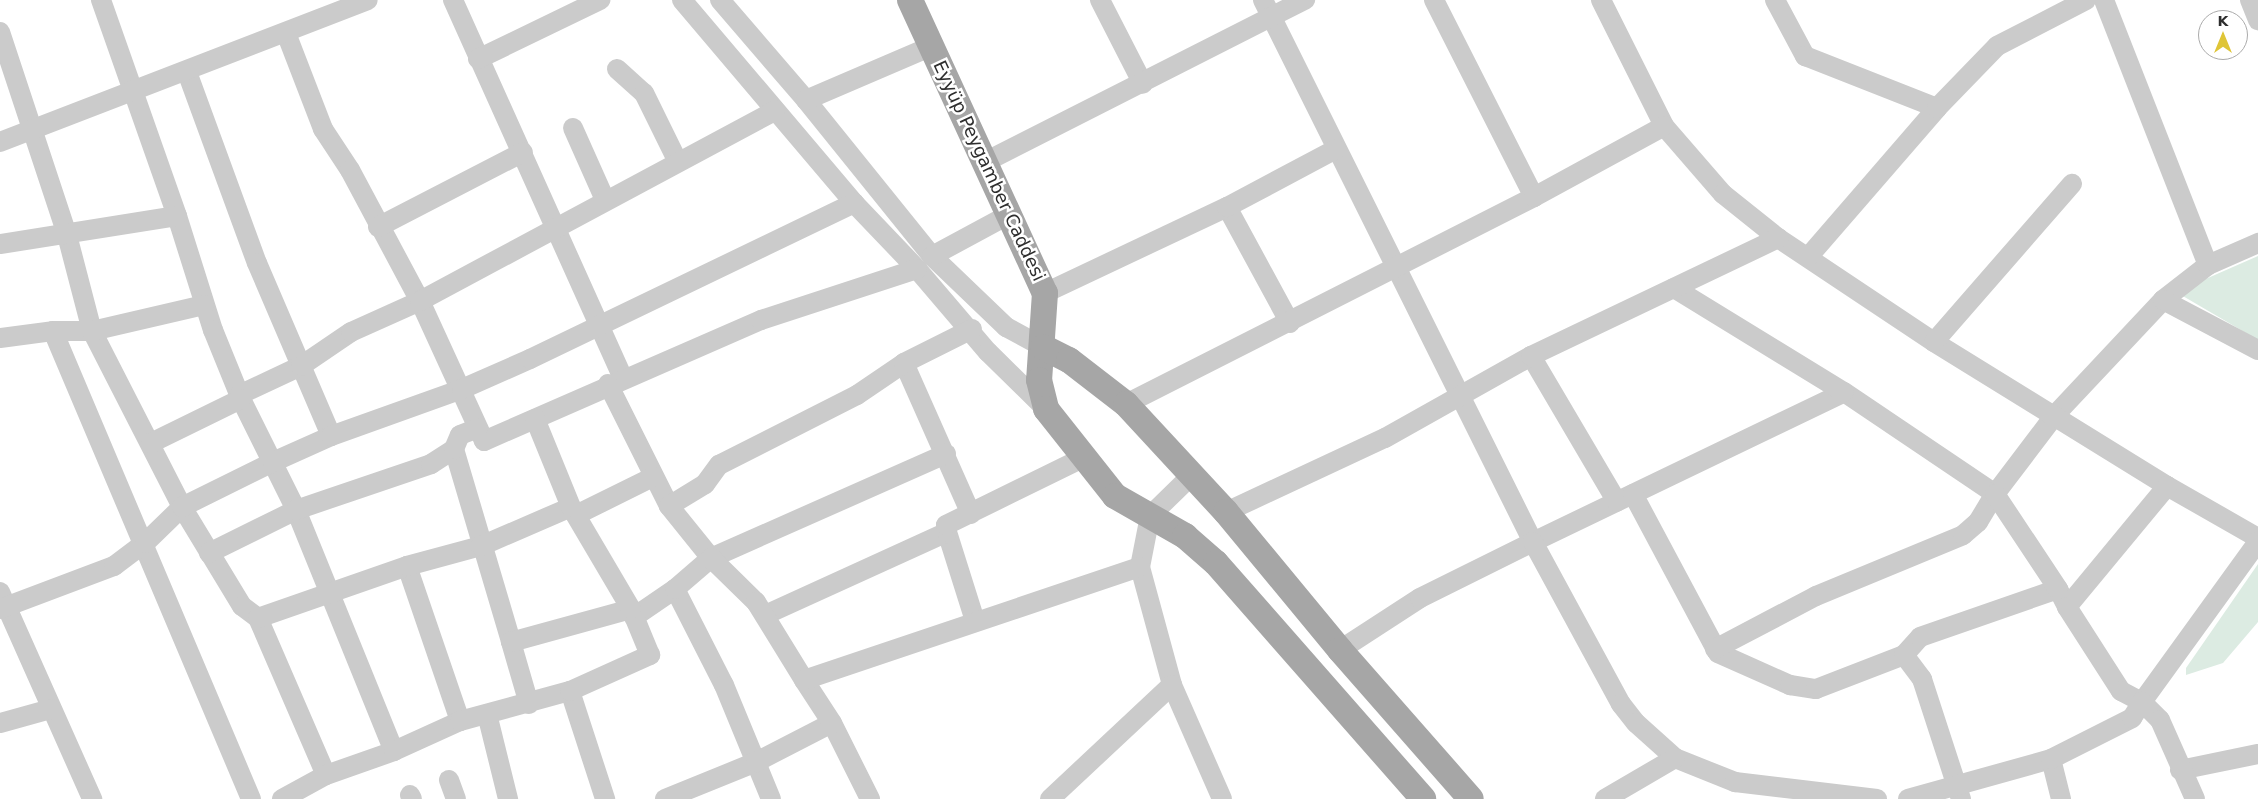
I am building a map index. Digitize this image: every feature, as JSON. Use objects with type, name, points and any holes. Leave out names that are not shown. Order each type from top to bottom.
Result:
[{"type":"main road","name":"Eyyüp Peygamber Caddesi","points":[[910,0],[1010,214],[1044,293],[1043,347],[1039,380],[1046,409]]},
{"type":"main road","points":[[1043,347],[1069,360],[1126,404],[1226,512],[1340,650],[1471,799]]},
{"type":"main road","points":[[1046,409],[1115,496],[1185,536],[1216,563],[1423,799]]},
{"type":"street","points":[[0,142],[286,34],[368,0]]},
{"type":"street","points":[[453,0],[600,326],[616,381],[653,476],[669,506],[710,558],[756,602],[765,615],[832,724],[870,799]]},
{"type":"street","points":[[478,59],[600,0]]},
{"type":"street","points":[[682,0],[854,203],[1006,328],[1043,347]]},
{"type":"street","points":[[720,0],[806,100],[925,262],[988,352],[1046,409]]},
{"type":"street","points":[[1100,0],[1143,84]]},
{"type":"street","points":[[1263,0],[1336,149],[1462,396],[1533,542],[1621,704],[1636,723],[1676,758],[1735,790],[1877,799]]},
{"type":"street","points":[[985,162],[1143,84],[1304,0]]},
{"type":"street","points":[[1434,0],[1534,197]]},
{"type":"street","points":[[1601,0],[1664,126],[1723,194],[1778,238],[1809,256],[1934,342],[2258,540],[2132,718],[2051,759],[1959,793],[1908,799]]},
{"type":"street","points":[[1775,0],[1805,56],[1937,108]]},
{"type":"street","points":[[1809,256],[1937,108],[1997,46],[2086,0]]},
{"type":"street","points":[[2104,0],[2208,265]]},
{"type":"street","points":[[2250,0],[2258,20]]},
{"type":"street","points":[[106,2],[177,216],[204,305],[240,397],[296,510],[394,751]]},
{"type":"street","points":[[0,32],[67,235],[92,331],[151,442],[182,507],[242,606],[258,618],[326,775]]},
{"type":"street","points":[[286,34],[323,129],[350,170],[378,227],[420,301],[462,389],[484,441],[616,381],[762,320],[925,262],[1010,214]]},
{"type":"street","points":[[806,100],[932,46]]},
{"type":"street","points":[[617,70],[644,93],[678,162]]},
{"type":"street","points":[[187,72],[257,263],[331,436]]},
{"type":"street","points":[[151,442],[301,366],[351,332],[420,301],[556,226],[775,111]]},
{"type":"street","points":[[1126,404],[1397,268],[1534,197],[1664,126]]},
{"type":"street","points":[[572,128],[605,200]]},
{"type":"street","points":[[1044,293],[1227,207],[1336,149]]},
{"type":"street","points":[[378,227],[523,152]]},
{"type":"street","points":[[1934,342],[2072,184]]},
{"type":"street","points":[[92,799],[2,603],[114,566],[145,544],[182,507],[273,462],[331,436],[462,389],[600,326],[854,203]]},
{"type":"street","points":[[1227,207],[1290,323]]},
{"type":"street","points":[[0,244],[67,235],[177,216]]},
{"type":"street","points":[[1226,512],[1385,438],[1531,356],[1778,238]]},
{"type":"street","points":[[1715,649],[1816,596],[1962,535],[1978,522],[1995,494],[2055,415],[2163,300],[2208,265],[2258,243]]},
{"type":"street","points":[[1674,288],[1844,392],[1995,494],[2121,690],[2142,702],[2160,720],[2180,770],[2195,799]]},
{"type":"street","points":[[2163,300],[2258,350]]},
{"type":"street","points":[[0,338],[53,331],[92,331],[204,305]]},
{"type":"street","points":[[669,506],[705,484],[719,465],[857,396],[904,363],[972,329]]},
{"type":"street","points":[[53,331],[145,544],[250,799]]},
{"type":"street","points":[[1531,356],[1625,498],[1715,649],[1782,682],[1816,690],[1904,655],[1920,637],[2063,598],[2167,486]]},
{"type":"street","points":[[904,363],[971,514]]},
{"type":"street","points":[[1340,650],[1420,598],[1844,392]]},
{"type":"street","points":[[282,799],[326,775],[394,751],[460,721],[529,704],[570,691],[650,655],[632,613],[574,511],[535,419]]},
{"type":"street","points":[[209,553],[296,510],[431,464],[454,449],[460,435],[478,428]]},
{"type":"street","points":[[454,449],[529,704]]},
{"type":"street","points":[[510,642],[632,613],[675,589],[710,558],[946,454]]},
{"type":"street","points":[[974,621],[946,525],[1085,457]]},
{"type":"street","points":[[1192,475],[1150,516],[1140,567],[1172,685],[1222,799]]},
{"type":"street","points":[[258,618],[407,566],[481,546],[574,511],[653,476]]},
{"type":"street","points":[[765,615],[947,532]]},
{"type":"street","points":[[407,566],[460,721]]},
{"type":"street","points":[[804,680],[974,621],[1140,567]]},
{"type":"street","points":[[675,589],[724,685],[771,799]]},
{"type":"street","points":[[1904,655],[1922,679],[1959,793]]},
{"type":"street","points":[[1050,799],[1172,685]]},
{"type":"street","points":[[570,691],[605,799]]},
{"type":"street","points":[[0,723],[51,709]]},
{"type":"street","points":[[487,714],[508,799]]},
{"type":"street","points":[[665,799],[756,762],[832,724]]},
{"type":"street","points":[[2180,770],[2258,754]]},
{"type":"street","points":[[1604,799],[1676,758]]},
{"type":"street","points":[[2051,759],[2061,799]]},
{"type":"street","points":[[449,780],[456,799]]},
{"type":"shaded area","points":[[2258,256],[2258,340],[2176,292]]},
{"type":"shaded area","points":[[2258,564],[2258,622],[2223,663],[2186,675],[2186,668]]}]
